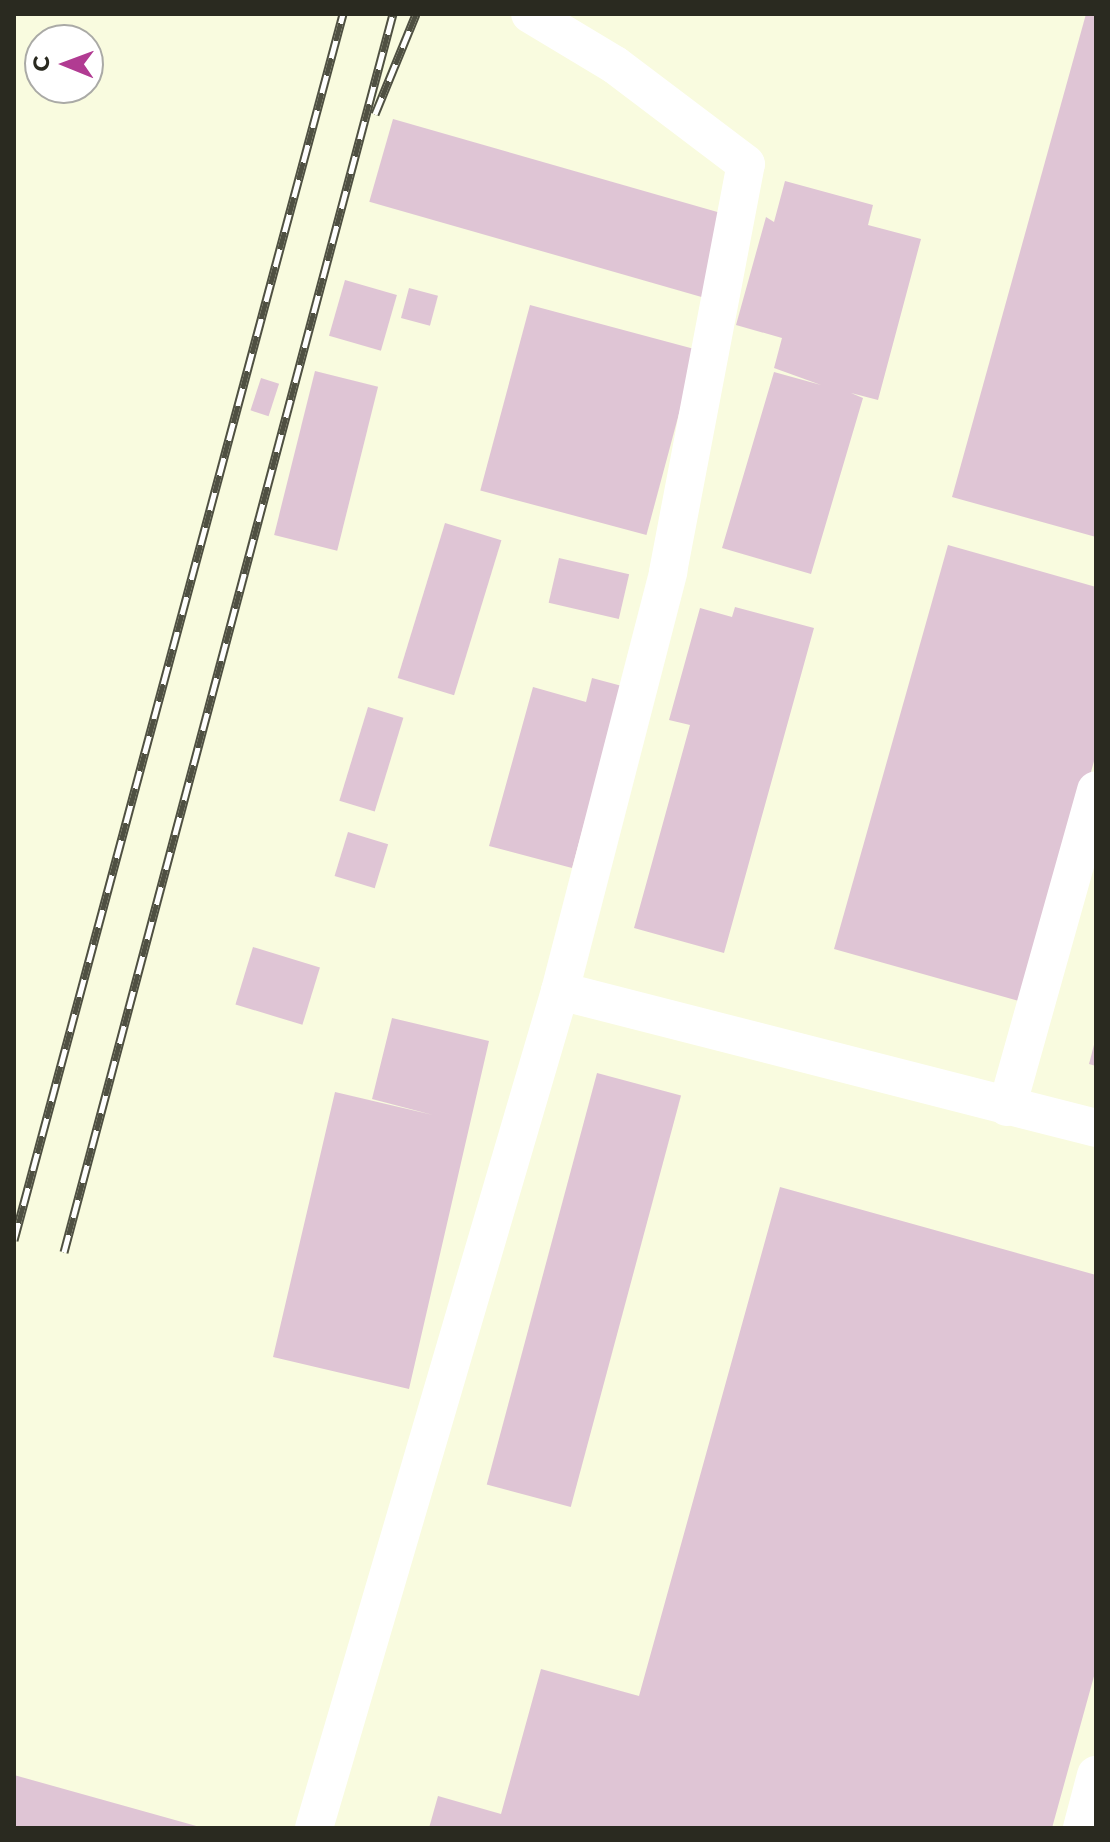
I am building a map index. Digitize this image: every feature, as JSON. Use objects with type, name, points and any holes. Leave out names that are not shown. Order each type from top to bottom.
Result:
[{"type":"lane","points":[[314,1828],[560,991],[668,572],[746,164],[615,65],[530,14]]},
{"type":"lane","points":[[1007,1107],[1096,790]]},
{"type":"lane","points":[[560,991],[1096,1128]]},
{"type":"lane","points":[[1082,1828],[1096,1775]]},
{"type":"building","points":[[1086,14],[1096,14],[1096,537],[952,497]]},
{"type":"building","points":[[393,119],[731,216],[708,299],[369,202]]},
{"type":"building","points":[[785,181],[873,205],[868,225],[921,239],[878,400],[851,393],[863,398],[811,574],[722,548],[774,372],[821,385],[774,368],[782,338],[736,325],[766,217],[774,222]]},
{"type":"building","points":[[345,280],[397,295],[381,351],[329,336]]},
{"type":"building","points":[[409,288],[438,296],[430,326],[401,318]]},
{"type":"building","points":[[530,305],[696,350],[646,535],[480,490]]},
{"type":"building","points":[[315,371],[378,387],[337,551],[274,535]]},
{"type":"building","points":[[261,378],[279,384],[269,416],[250,410]]},
{"type":"building","points":[[445,523],[501,540],[454,695],[398,678]]},
{"type":"building","points":[[948,545],[1096,587],[1096,754],[1026,1003],[834,949]]},
{"type":"building","points":[[559,558],[629,574],[619,619],[549,603]]},
{"type":"building","points":[[735,607],[814,628],[724,953],[634,928],[690,725],[669,720],[700,608],[732,617]]},
{"type":"building","points":[[592,678],[622,686],[572,868],[489,846],[533,687],[586,702]]},
{"type":"building","points":[[368,707],[403,718],[375,812],[339,801]]},
{"type":"building","points":[[348,832],[388,844],[375,888],[335,876]]},
{"type":"building","points":[[253,947],[320,967],[302,1025],[235,1004]]},
{"type":"building","points":[[392,1018],[489,1041],[409,1389],[273,1357],[335,1092],[433,1115],[372,1099]]},
{"type":"building","points":[[1096,1041],[1096,1066],[1089,1064]]},
{"type":"building","points":[[597,1073],[681,1096],[571,1507],[487,1484]]},
{"type":"building","points":[[780,1187],[1096,1275],[1096,1669],[1052,1828],[429,1828],[438,1796],[501,1814],[541,1669],[639,1696]]},
{"type":"building","points":[[14,1775],[200,1827],[200,1828],[14,1828]]},
{"type":"railway","points":[[14,1240],[343,14]]},
{"type":"railway","points":[[64,1252],[393,14]]},
{"type":"railway","points":[[375,114],[416,14]]}]
